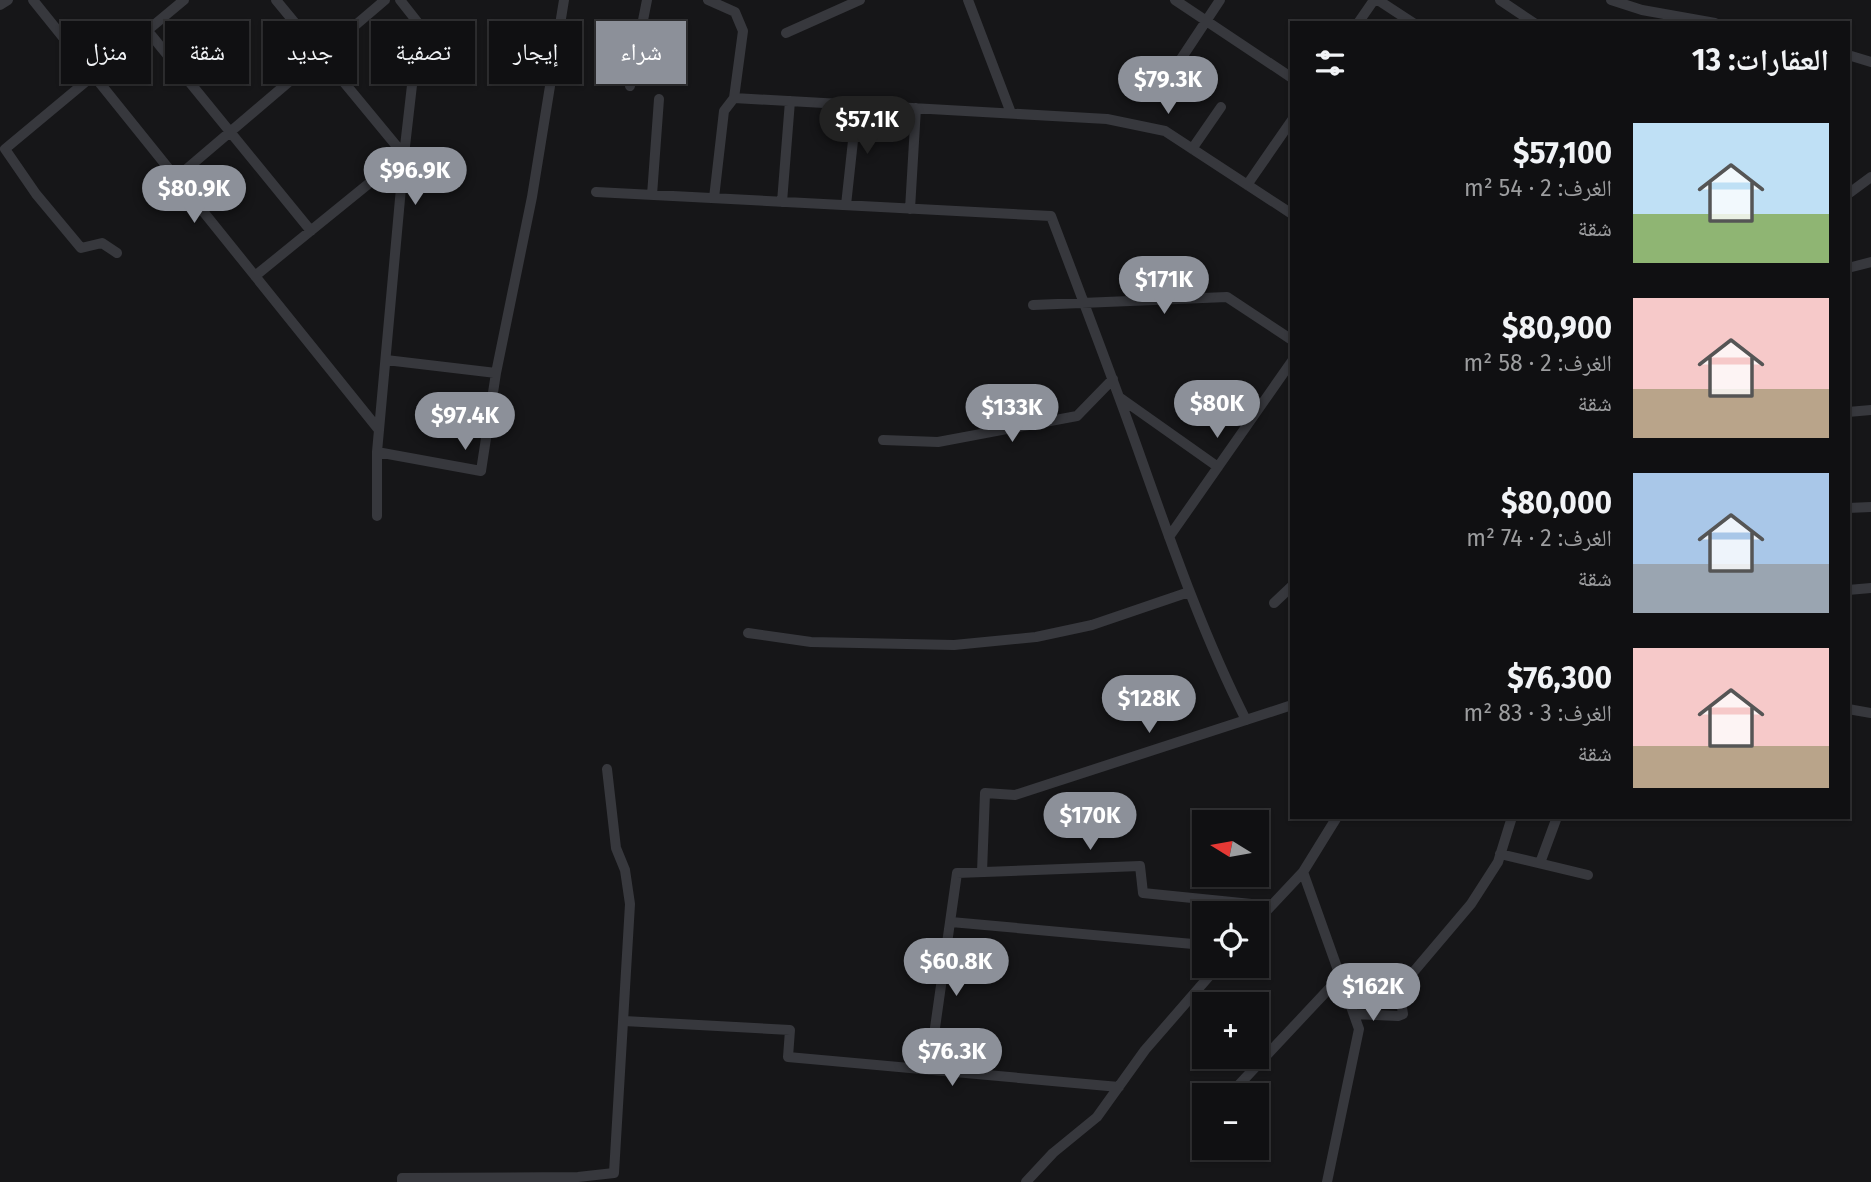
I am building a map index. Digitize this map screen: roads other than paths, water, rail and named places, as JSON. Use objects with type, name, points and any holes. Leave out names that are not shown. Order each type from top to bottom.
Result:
[{"type":"street","points":[[0,5],[8,0]]},
{"type":"street","points":[[33,0],[61,35]]},
{"type":"street","points":[[151,27],[184,0]]},
{"type":"street","points":[[276,0],[293,21]]},
{"type":"street","points":[[357,24],[385,0]]},
{"type":"street","points":[[377,516],[377,452],[404,155],[419,24],[400,0]]},
{"type":"street","points":[[377,452],[481,471],[496,373],[532,197],[564,0]]},
{"type":"street","points":[[630,86],[647,0]]},
{"type":"street","points":[[708,0],[735,12],[743,31],[734,98],[724,111],[715,198]]},
{"type":"street","points":[[786,33],[860,0]]},
{"type":"street","points":[[968,0],[1011,113]]},
{"type":"street","points":[[1175,0],[1290,77]]},
{"type":"street","points":[[1175,68],[1220,0]]},
{"type":"street","points":[[1360,21],[1376,0],[1410,21]]},
{"type":"street","points":[[1500,0],[1521,19]]},
{"type":"street","points":[[1611,0],[1642,10],[1704,21]]},
{"type":"street","points":[[1665,0],[1666,14]]},
{"type":"street","points":[[151,35],[311,231]]},
{"type":"street","points":[[1850,56],[1871,62]]},
{"type":"street","points":[[82,84],[5,149],[36,194],[81,248],[102,243],[117,253]]},
{"type":"street","points":[[100,84],[379,430]]},
{"type":"street","points":[[176,178],[287,84]]},
{"type":"street","points":[[345,84],[404,155]]},
{"type":"street","points":[[734,98],[1107,119],[1166,131],[1290,213]]},
{"type":"street","points":[[652,195],[659,99]]},
{"type":"street","points":[[782,202],[790,101]]},
{"type":"street","points":[[846,205],[857,104]]},
{"type":"street","points":[[1192,149],[1221,107]]},
{"type":"street","points":[[910,209],[916,108]]},
{"type":"street","points":[[1247,185],[1290,123]]},
{"type":"street","points":[[255,276],[404,155]]},
{"type":"street","points":[[1850,193],[1871,177]]},
{"type":"street","points":[[596,192],[1051,216],[1113,379],[1189,593],[1246,720]]},
{"type":"street","points":[[1850,267],[1871,262]]},
{"type":"street","points":[[1033,305],[1227,297],[1290,339]]},
{"type":"street","points":[[386,360],[496,373]]},
{"type":"street","points":[[1169,537],[1290,364]]},
{"type":"street","points":[[883,440],[938,442],[1077,416],[1113,379]]},
{"type":"street","points":[[1119,397],[1218,467]]},
{"type":"street","points":[[1850,412],[1871,410]]},
{"type":"street","points":[[1850,508],[1871,507]]},
{"type":"street","points":[[1274,603],[1290,588]]},
{"type":"street","points":[[1850,590],[1871,588]]},
{"type":"street","points":[[748,633],[811,642],[954,645],[1037,636],[1092,625],[1189,593]]},
{"type":"street","points":[[982,873],[985,793],[1015,795],[1290,706]]},
{"type":"street","points":[[1850,709],[1871,712]]},
{"type":"street","points":[[402,1182],[402,1178],[578,1180],[614,1173],[630,904],[625,870],[615,848],[607,769]]},
{"type":"street","points":[[929,1070],[957,873],[1140,866],[1143,893],[1271,906],[1303,872],[1336,819]]},
{"type":"street","points":[[1354,1014],[1398,1016],[1403,1013],[1399,989],[1471,904],[1498,862],[1510,819]]},
{"type":"street","points":[[1540,863],[1556,819]]},
{"type":"street","points":[[1500,854],[1588,875]]},
{"type":"street","points":[[1303,872],[1359,1029],[1327,1182]]},
{"type":"street","points":[[951,922],[1192,944]]},
{"type":"street","points":[[1240,1083],[1340,977]]},
{"type":"street","points":[[1026,1182],[1053,1153],[1097,1117],[1145,1050],[1208,978]]},
{"type":"street","points":[[624,1021],[790,1030],[788,1057],[1119,1087]]}]
